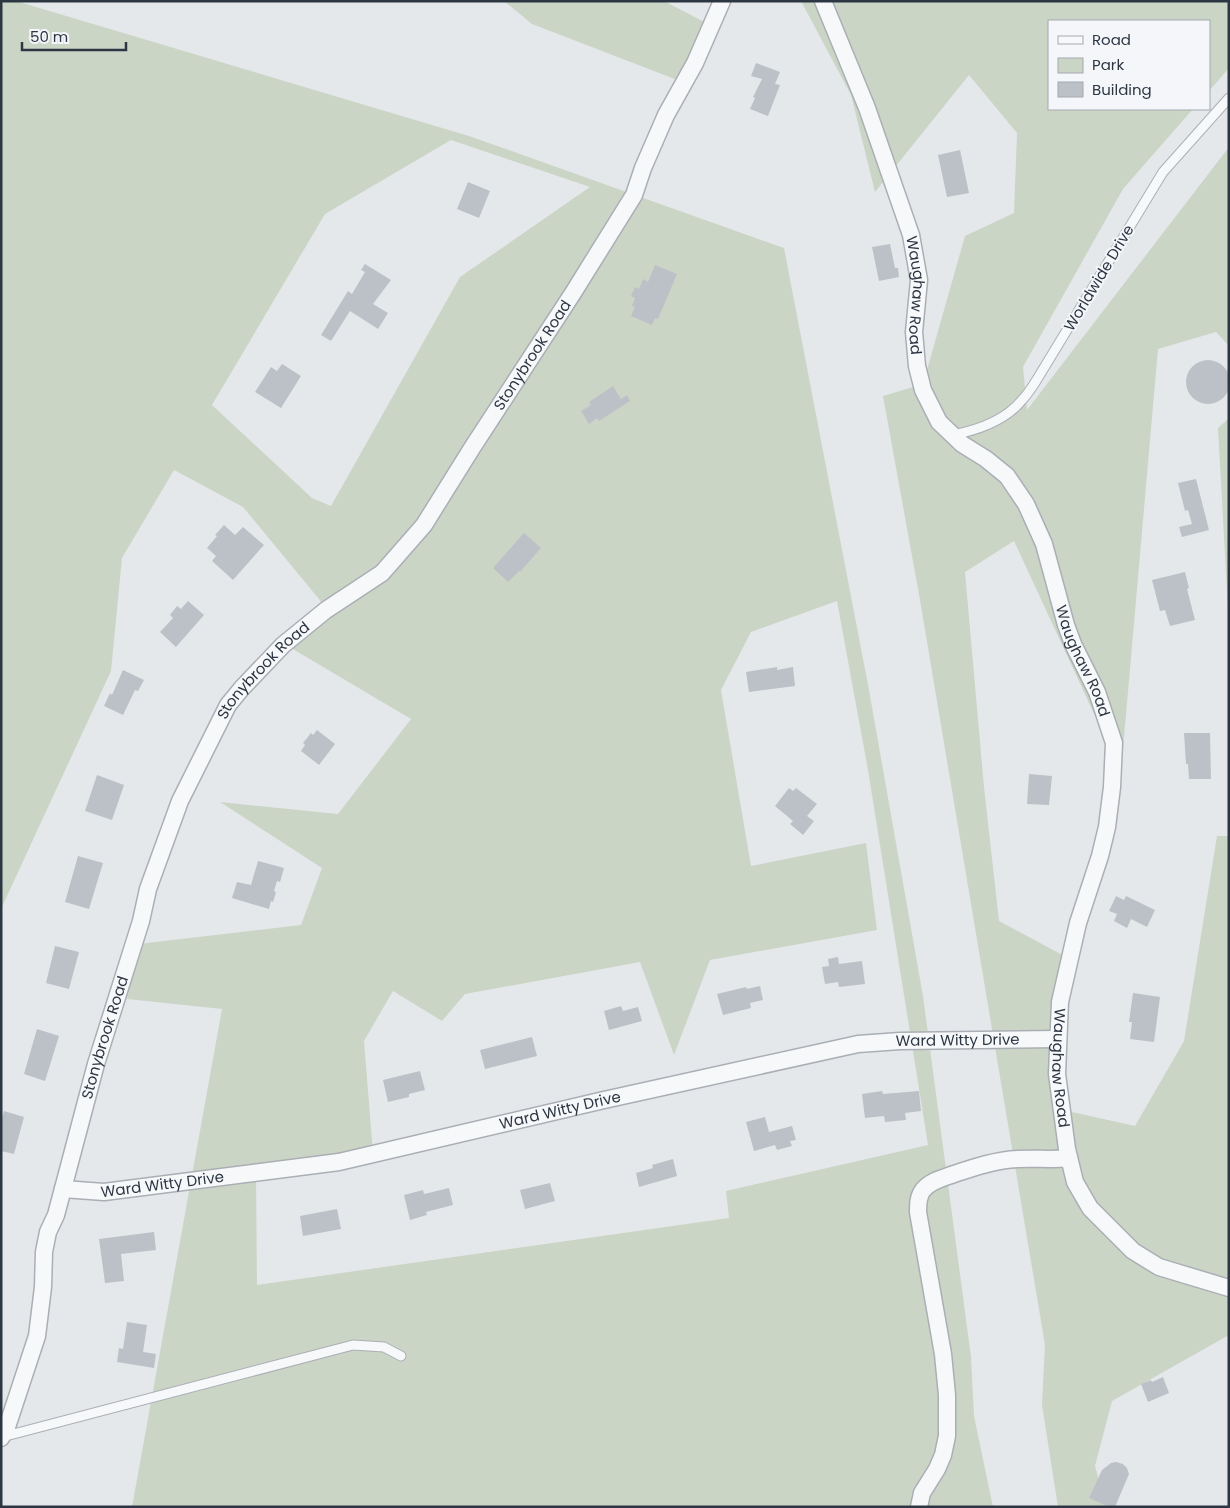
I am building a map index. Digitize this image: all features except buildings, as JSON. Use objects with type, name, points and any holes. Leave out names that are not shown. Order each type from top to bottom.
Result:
[{"type":"street","name":"Stonybrook Road","points":[[2,1438],[8,1427],[37,1336],[42,1302],[44,1252],[48,1232],[56,1215],[96,1064],[141,921],[148,889],[180,801],[228,705],[282,645],[326,610],[382,573],[424,525],[634,195],[643,168],[666,115],[695,63],[722,1]]},
{"type":"street","name":"Waughaw Road","points":[[823,1],[867,108],[911,235],[919,280],[914,332],[917,366],[923,390],[939,422],[962,444],[986,459],[1007,476],[1026,503],[1044,544],[1072,644],[1097,692],[1114,743],[1112,787],[1107,827],[1100,856],[1078,922],[1060,1002],[1056,1074],[1069,1158],[1075,1182],[1090,1208],[1133,1251],[1159,1267],[1229,1288]]},
{"type":"street","name":"Ward Witty Drive","points":[[63,1189],[104,1192],[303,1168],[343,1161],[604,1100],[858,1044],[900,1041],[1058,1039]]},
{"type":"street","points":[[919,1507],[922,1493],[937,1469],[943,1455],[947,1436],[947,1404],[943,1354],[918,1212],[919,1197],[929,1184],[937,1180],[984,1165],[1019,1159],[1048,1160],[1069,1158]]},
{"type":"lane","name":"Worldwide Drive","points":[[953,435],[985,426],[1008,413],[1022,401],[1163,172],[1229,98]]},
{"type":"lane","points":[[2,1438],[353,1345],[384,1347],[401,1356]]},
{"type":"green space","points":[[1,1],[16,1],[469,136],[784,248],[869,690],[923,996],[971,1357],[974,1416],[993,1507],[132,1507],[222,1009],[127,999],[138,944],[301,925],[322,868],[220,802],[338,814],[411,719],[286,645],[328,610],[243,507],[174,470],[122,558],[111,671],[1,909]],"holes":[[[451,140],[590,187],[460,277],[331,506],[312,498],[212,405],[325,214]],[[837,601],[868,770],[928,1145],[726,1191],[729,1218],[257,1285],[256,1171],[373,1153],[364,1041],[393,991],[442,1021],[465,994],[640,962],[674,1055],[710,960],[877,930],[866,843],[751,866],[721,690],[751,632]]]},
{"type":"green space","points":[[504,1],[664,1],[712,26],[685,83],[532,24]]},
{"type":"green space","points":[[801,1],[1229,1],[1229,68],[1210,90],[1210,20],[1048,20],[1048,110],[1192,110],[1123,189],[1023,367],[1027,410],[1229,147],[1229,346],[1216,332],[1158,349],[1121,772],[1014,541],[965,572],[984,787],[999,921],[1068,958],[1063,1110],[1135,1126],[1184,1041],[1217,836],[1229,836],[1229,1335],[1112,1401],[1095,1466],[1106,1507],[1058,1507],[1042,1405],[1045,1345],[920,600],[883,396],[923,384],[965,236],[1014,213],[1017,133],[969,75],[875,192],[851,95]]},
{"type":"green space","points":[[1229,418],[1229,628],[1218,428]]}]
